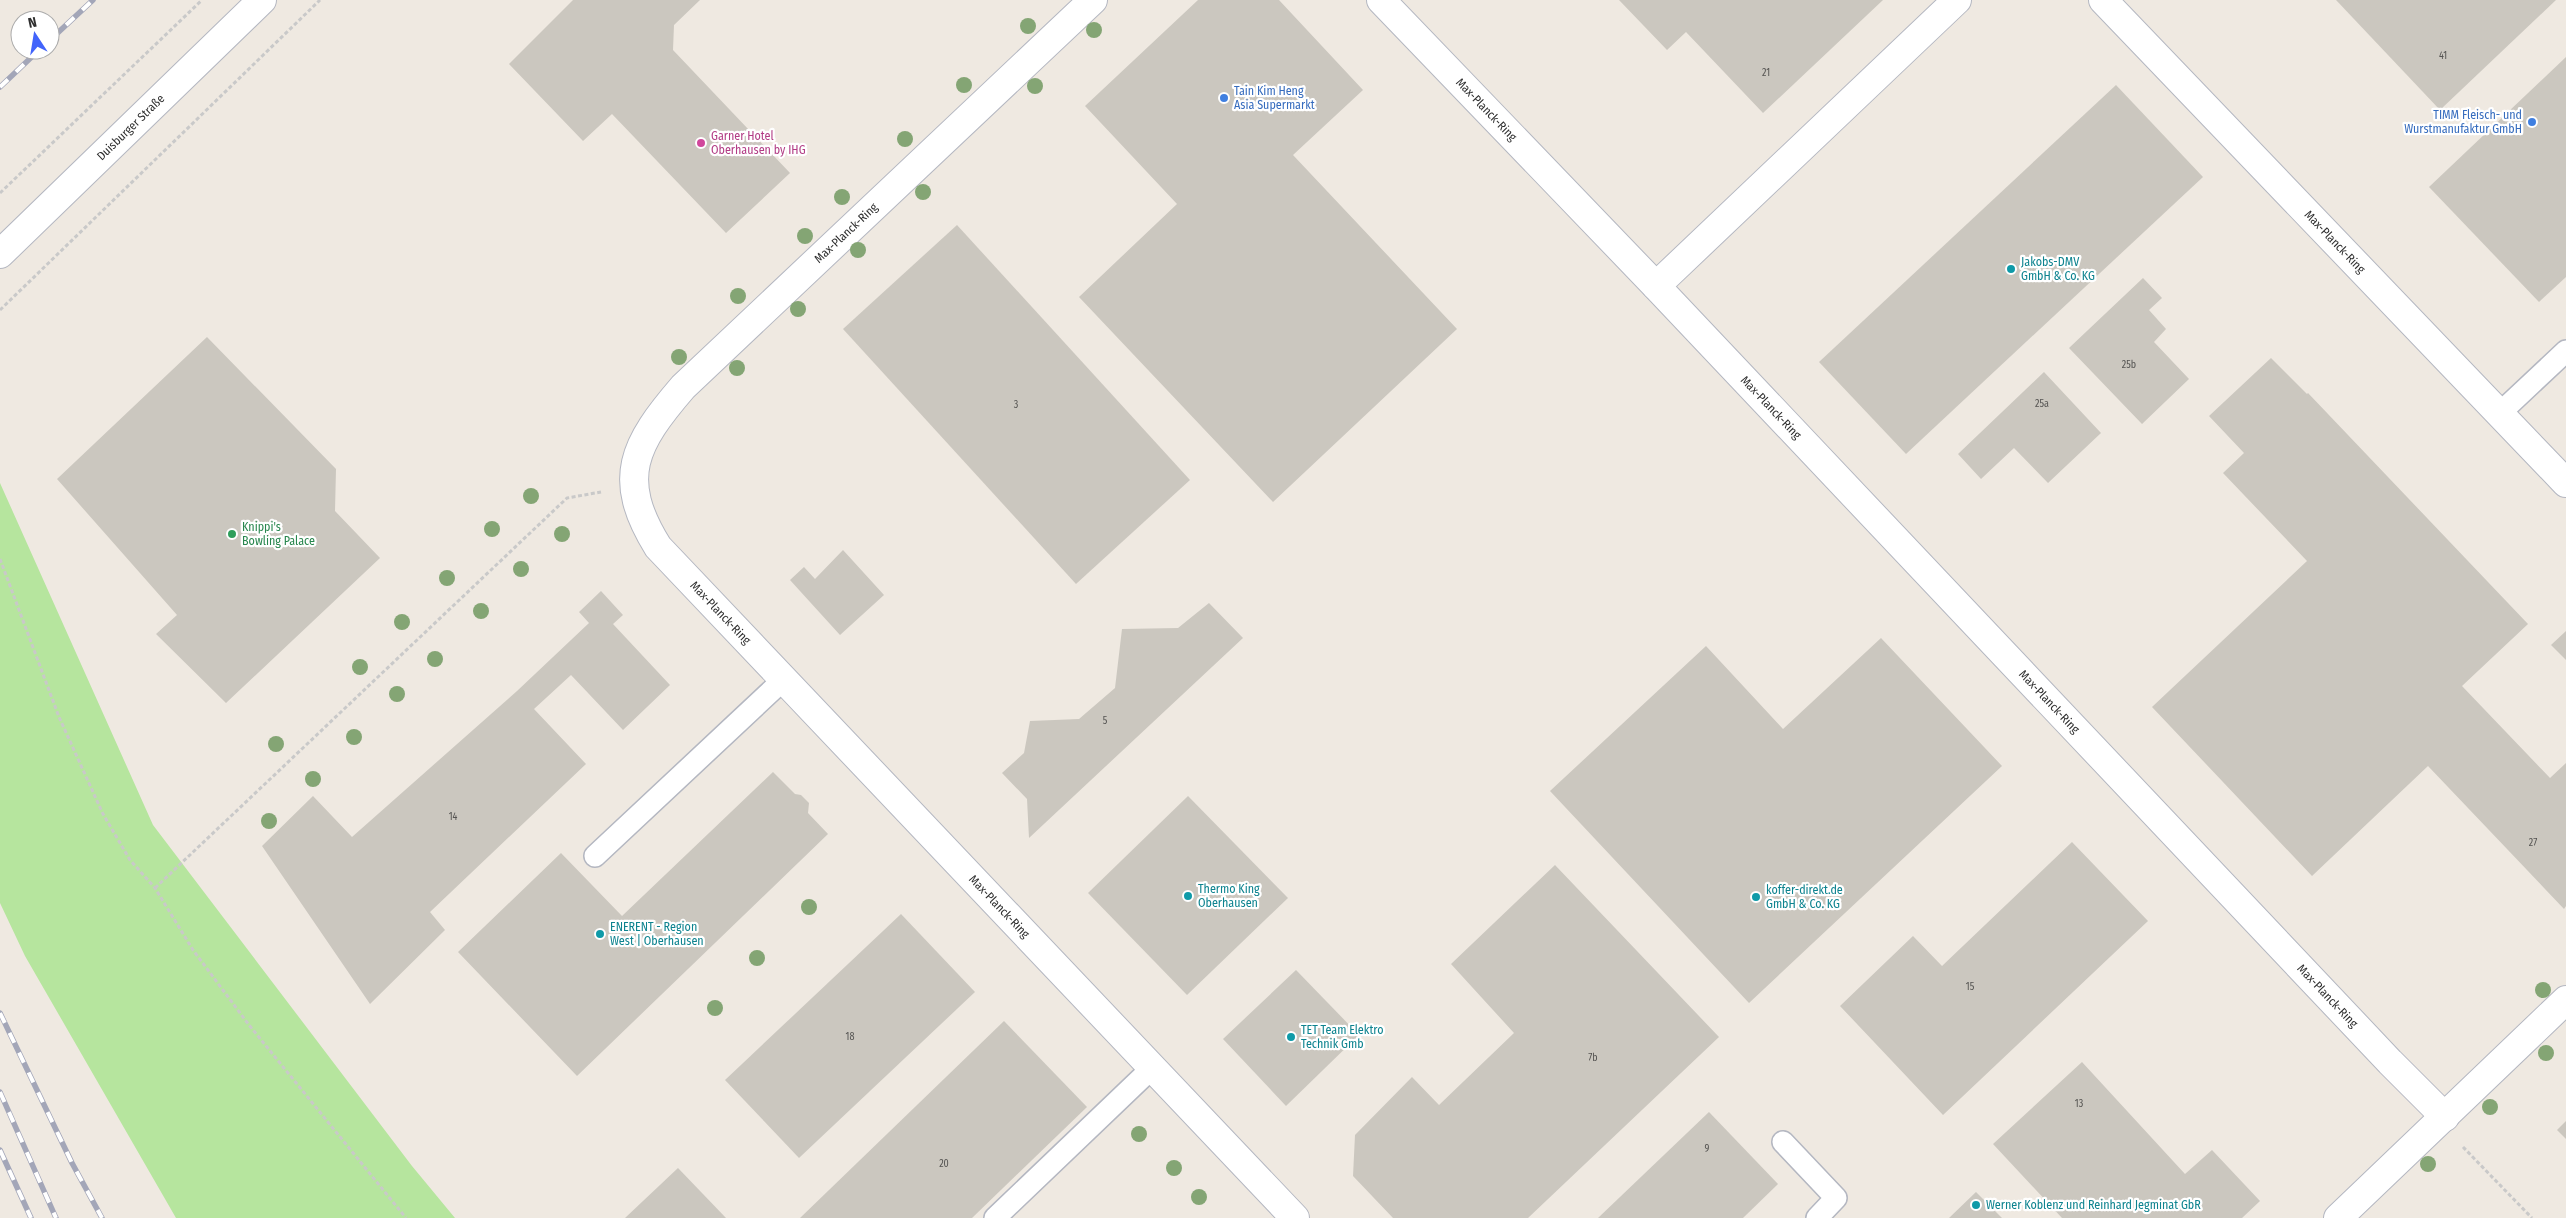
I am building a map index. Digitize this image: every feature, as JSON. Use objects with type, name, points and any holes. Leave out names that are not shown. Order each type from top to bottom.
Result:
[{"type":"street","name":"Duisburger Straße","points":[[0,254],[262,0]]},
{"type":"street","name":"Max-Planck-Ring","points":[[1093,0],[683,387],[656,419],[645,436],[639,449],[634,485],[640,511],[658,548],[1295,1218]]},
{"type":"street","name":"Max-Planck-Ring","points":[[1381,0],[1656,286],[2390,1062],[2442,1120]]},
{"type":"street","points":[[1656,286],[1957,0]]},
{"type":"street","name":"Max-Planck-Ring","points":[[2103,0],[2566,483]]},
{"type":"street","points":[[2338,1218],[2566,1000]]},
{"type":"lane","points":[[2500,413],[2566,351]]},
{"type":"lane","points":[[595,856],[784,680]]},
{"type":"lane","points":[[995,1218],[1152,1068]]},
{"type":"lane","points":[[1783,1142],[1836,1198],[1817,1218]]},
{"type":"path","points":[[0,193],[202,0]]},
{"type":"path","points":[[0,310],[320,0]]},
{"type":"path","points":[[155,888],[567,498],[634,485]]},
{"type":"path","points":[[0,559],[58,717],[103,814],[130,860],[155,888],[198,958],[406,1218]]},
{"type":"path","points":[[2442,1120],[2532,1218]]},
{"type":"green space","points":[[0,483],[153,825],[412,1166],[455,1218],[176,1218],[25,956],[0,903]]},
{"type":"building","name":"Garner Hotel Oberhausen by IHG","points":[[573,0],[700,0],[674,25],[673,50],[790,173],[726,233],[612,114],[583,141],[509,64]]},
{"type":"building","points":[[1198,0],[1279,0],[1363,90],[1293,155],[1457,329],[1273,502],[1079,297],[1177,204],[1085,106]]},
{"type":"building","points":[[1619,0],[1883,0],[1763,113],[1686,32],[1667,50]]},
{"type":"building","points":[[2336,0],[2556,0],[2440,110]]},
{"type":"building","name":"TIMM Fleisch- und Wurstmanufaktur GmbH","points":[[2566,57],[2566,277],[2539,302],[2429,187]]},
{"type":"building","name":"Jakobs-DMV GmbH & Co. KG","points":[[2116,85],[2203,177],[1906,454],[1819,362]]},
{"type":"building","points":[[957,225],[1190,480],[1076,584],[843,329]]},
{"type":"building","points":[[2143,278],[2162,298],[2149,310],[2166,329],[2154,342],[2189,379],[2142,424],[2069,348]]},
{"type":"building","name":"Knippi's Bowling Palace","points":[[207,337],[336,469],[335,511],[380,558],[226,703],[156,634],[177,615],[57,479]]},
{"type":"building","points":[[2271,358],[2308,393],[2528,624],[2462,686],[2550,778],[2566,763],[2566,906],[2564,909],[2428,766],[2312,876],[2152,707],[2307,561],[2223,473],[2244,453],[2209,416]]},
{"type":"building","points":[[2044,372],[2101,433],[2048,483],[2014,448],[1981,479],[1958,454]]},
{"type":"building","points":[[843,550],[884,595],[840,635],[790,580],[804,567],[815,579]]},
{"type":"building","points":[[601,591],[623,615],[613,624],[670,685],[623,730],[571,675],[534,709],[586,764],[430,912],[445,930],[370,1004],[262,846],[313,796],[352,837],[517,691],[589,623],[579,612]]},
{"type":"building","points":[[1209,603],[1243,638],[1029,838],[1027,799],[1002,773],[1024,753],[1030,721],[1079,719],[1115,688],[1122,629],[1178,628]]},
{"type":"building","points":[[2566,631],[2566,660],[2551,645]]},
{"type":"building","name":"koffer-direkt.de GmbH & Co. KG","points":[[1881,638],[2002,766],[1749,1003],[1550,791],[1706,646],[1783,729]]},
{"type":"building","name":"ENERENT - Region West | Oberhausen","points":[[773,772],[795,794],[801,795],[809,803],[808,813],[828,834],[577,1076],[458,952],[561,853],[622,916]]},
{"type":"building","name":"Thermo King Oberhausen","points":[[1188,796],[1288,898],[1187,995],[1088,893]]},
{"type":"building","points":[[2072,842],[2148,921],[1943,1115],[1840,1006],[1913,936],[1942,966]]},
{"type":"building","points":[[1555,865],[1719,1037],[1528,1218],[1393,1218],[1353,1176],[1355,1135],[1412,1077],[1439,1105],[1514,1033],[1451,964]]},
{"type":"building","points":[[901,914],[975,992],[799,1158],[725,1080]]},
{"type":"building","name":"TET Team Elektro Technik Gmb","points":[[1296,970],[1359,1035],[1286,1106],[1223,1039]]},
{"type":"building","points":[[1004,1021],[1087,1107],[972,1218],[800,1218]]},
{"type":"building","points":[[2082,1062],[2185,1174],[2212,1150],[2260,1201],[2242,1218],[2062,1218],[1993,1144]]},
{"type":"building","points":[[1709,1112],[1778,1184],[1743,1218],[1598,1218]]},
{"type":"building","points":[[2566,1121],[2566,1139],[2557,1130]]},
{"type":"building","points":[[678,1168],[726,1218],[625,1218]]},
{"type":"building","name":"Werner Koblenz und Reinhard Jegminat GbR","points":[[1976,1192],[2002,1218],[1949,1218]]},
{"type":"railway","points":[[60,31],[93,0]]},
{"type":"railway","points":[[0,87],[28,60]]},
{"type":"railway","points":[[0,1013],[72,1163],[102,1218]]},
{"type":"railway","points":[[0,1092],[56,1218]]},
{"type":"railway","points":[[0,1150],[31,1218]]},
{"type":"place","name":"Tain Kim Heng Asia Supermarkt","points":[[1224,98]]},
{"type":"place","name":"TIMM Fleisch- und Wurstmanufaktur GmbH","points":[[2532,122]]},
{"type":"place","name":"Garner Hotel Oberhausen by IHG","points":[[701,143]]},
{"type":"place","name":"Jakobs-DMV GmbH & Co. KG","points":[[2011,269]]},
{"type":"place","name":"Knippi's Bowling Palace","points":[[232,534]]},
{"type":"place","name":"Thermo King Oberhausen","points":[[1188,896]]},
{"type":"place","name":"koffer-direkt.de GmbH & Co. KG","points":[[1756,897]]},
{"type":"place","name":"ENERENT - Region West | Oberhausen","points":[[600,934]]},
{"type":"place","name":"TET Team Elektro Technik Gmb","points":[[1291,1037]]},
{"type":"place","name":"Werner Koblenz und Reinhard Jegminat GbR","points":[[1976,1205]]}]
